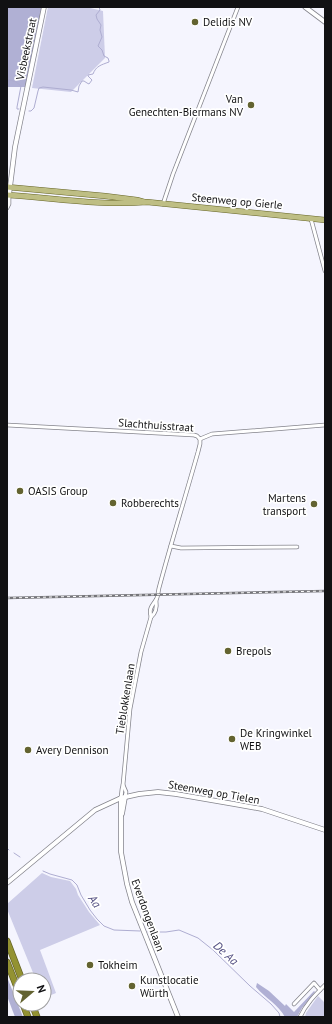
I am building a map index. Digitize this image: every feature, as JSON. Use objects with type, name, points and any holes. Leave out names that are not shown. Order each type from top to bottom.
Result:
[{"type":"highway","points":[[7,941],[19,972]]},
{"type":"highway","points":[[7,962],[12,975]]},
{"type":"main road","name":"Steenweg op Gierle","points":[[8,187],[126,198],[163,204],[325,220]]},
{"type":"main road","name":"Steenweg op Gierle","points":[[8,195],[91,203],[147,202]]},
{"type":"street","name":"Visbeekstraat","points":[[8,195],[14,154],[44,7]]},
{"type":"street","points":[[163,204],[173,174],[238,7]]},
{"type":"street","points":[[305,7],[325,22]]},
{"type":"street","points":[[7,208],[9,204],[8,195]]},
{"type":"street","points":[[311,218],[325,271]]},
{"type":"street","name":"Slachthuisstraat","points":[[7,425],[194,435],[200,439],[212,434],[325,426]]},
{"type":"street","name":"Tieblokkenlaan","points":[[123,797],[126,792],[124,784],[130,709],[138,665],[151,617],[151,608],[153,602],[156,600],[198,452],[200,439]]},
{"type":"street","points":[[171,546],[181,548],[297,546]]},
{"type":"street","name":"Steenweg op Tielen","points":[[7,883],[95,810],[123,797],[139,794],[158,792],[234,804],[262,810],[325,830]]},
{"type":"street","name":"Everdongenlaan","points":[[123,797],[120,835],[121,852],[128,890],[178,1017]]},
{"type":"street","points":[[294,1004],[314,983],[320,990]]},
{"type":"street","points":[[300,1017],[304,1008],[325,985]]},
{"type":"shaded area","points":[[7,7],[43,7],[26,87],[7,87]]},
{"type":"shaded area","points":[[48,7],[86,7],[103,11],[105,58],[71,92],[32,88]]},
{"type":"shaded area","points":[[42,873],[51,877],[70,881],[89,912],[100,925],[40,950],[48,972],[33,972],[7,909],[7,904]]},
{"type":"shaded area","points":[[7,977],[12,990],[12,1009],[7,996]]},
{"type":"shaded area","points":[[52,982],[56,993],[52,995]]},
{"type":"shaded area","points":[[257,983],[269,991],[285,1006],[286,1004],[294,1012],[314,991],[315,992],[302,1008],[297,1017],[285,1017],[279,1008],[256,987]]},
{"type":"shaded area","points":[[318,996],[325,1003],[325,1017],[305,1017],[306,1013]]},
{"type":"shaded area","points":[[13,1012],[21,1012],[23,1017],[15,1017]]},
{"type":"waterway","points":[[29,111],[34,108],[39,88],[43,87],[78,92],[82,81],[89,84],[92,80],[88,75],[93,74],[97,67],[109,62],[108,58],[104,56],[102,50],[98,46],[102,37],[100,30],[101,25],[96,15],[100,10],[99,7]]},
{"type":"waterway","points":[[7,85],[8,80],[10,80],[21,86],[17,107],[17,109],[19,109]]},
{"type":"waterway","name":"Aa","points":[[14,853],[20,857]]},
{"type":"waterway","name":"Aa","points":[[43,871],[72,880],[77,885],[90,910],[104,926],[114,930],[140,931]]},
{"type":"waterway","name":"De Aa","points":[[148,932],[179,930],[198,938],[271,1004],[279,1013],[280,1017]]},
{"type":"railway","points":[[7,598],[325,591]]},
{"type":"place","name":"Delidis NV","points":[[195,22]]},
{"type":"place","name":"Van Genechten-Biermans NV","points":[[251,105]]},
{"type":"place","name":"OASIS Group","points":[[20,491]]},
{"type":"place","name":"Robberechts","points":[[113,503]]},
{"type":"place","name":"Martens transport","points":[[314,504]]},
{"type":"place","name":"Brepols","points":[[228,651]]},
{"type":"place","name":"De Kringwinkel WEB","points":[[232,739]]},
{"type":"place","name":"Avery Dennison","points":[[28,750]]},
{"type":"place","name":"Tokheim","points":[[90,965]]},
{"type":"place","name":"Kunstlocatie Würth","points":[[132,986]]}]
